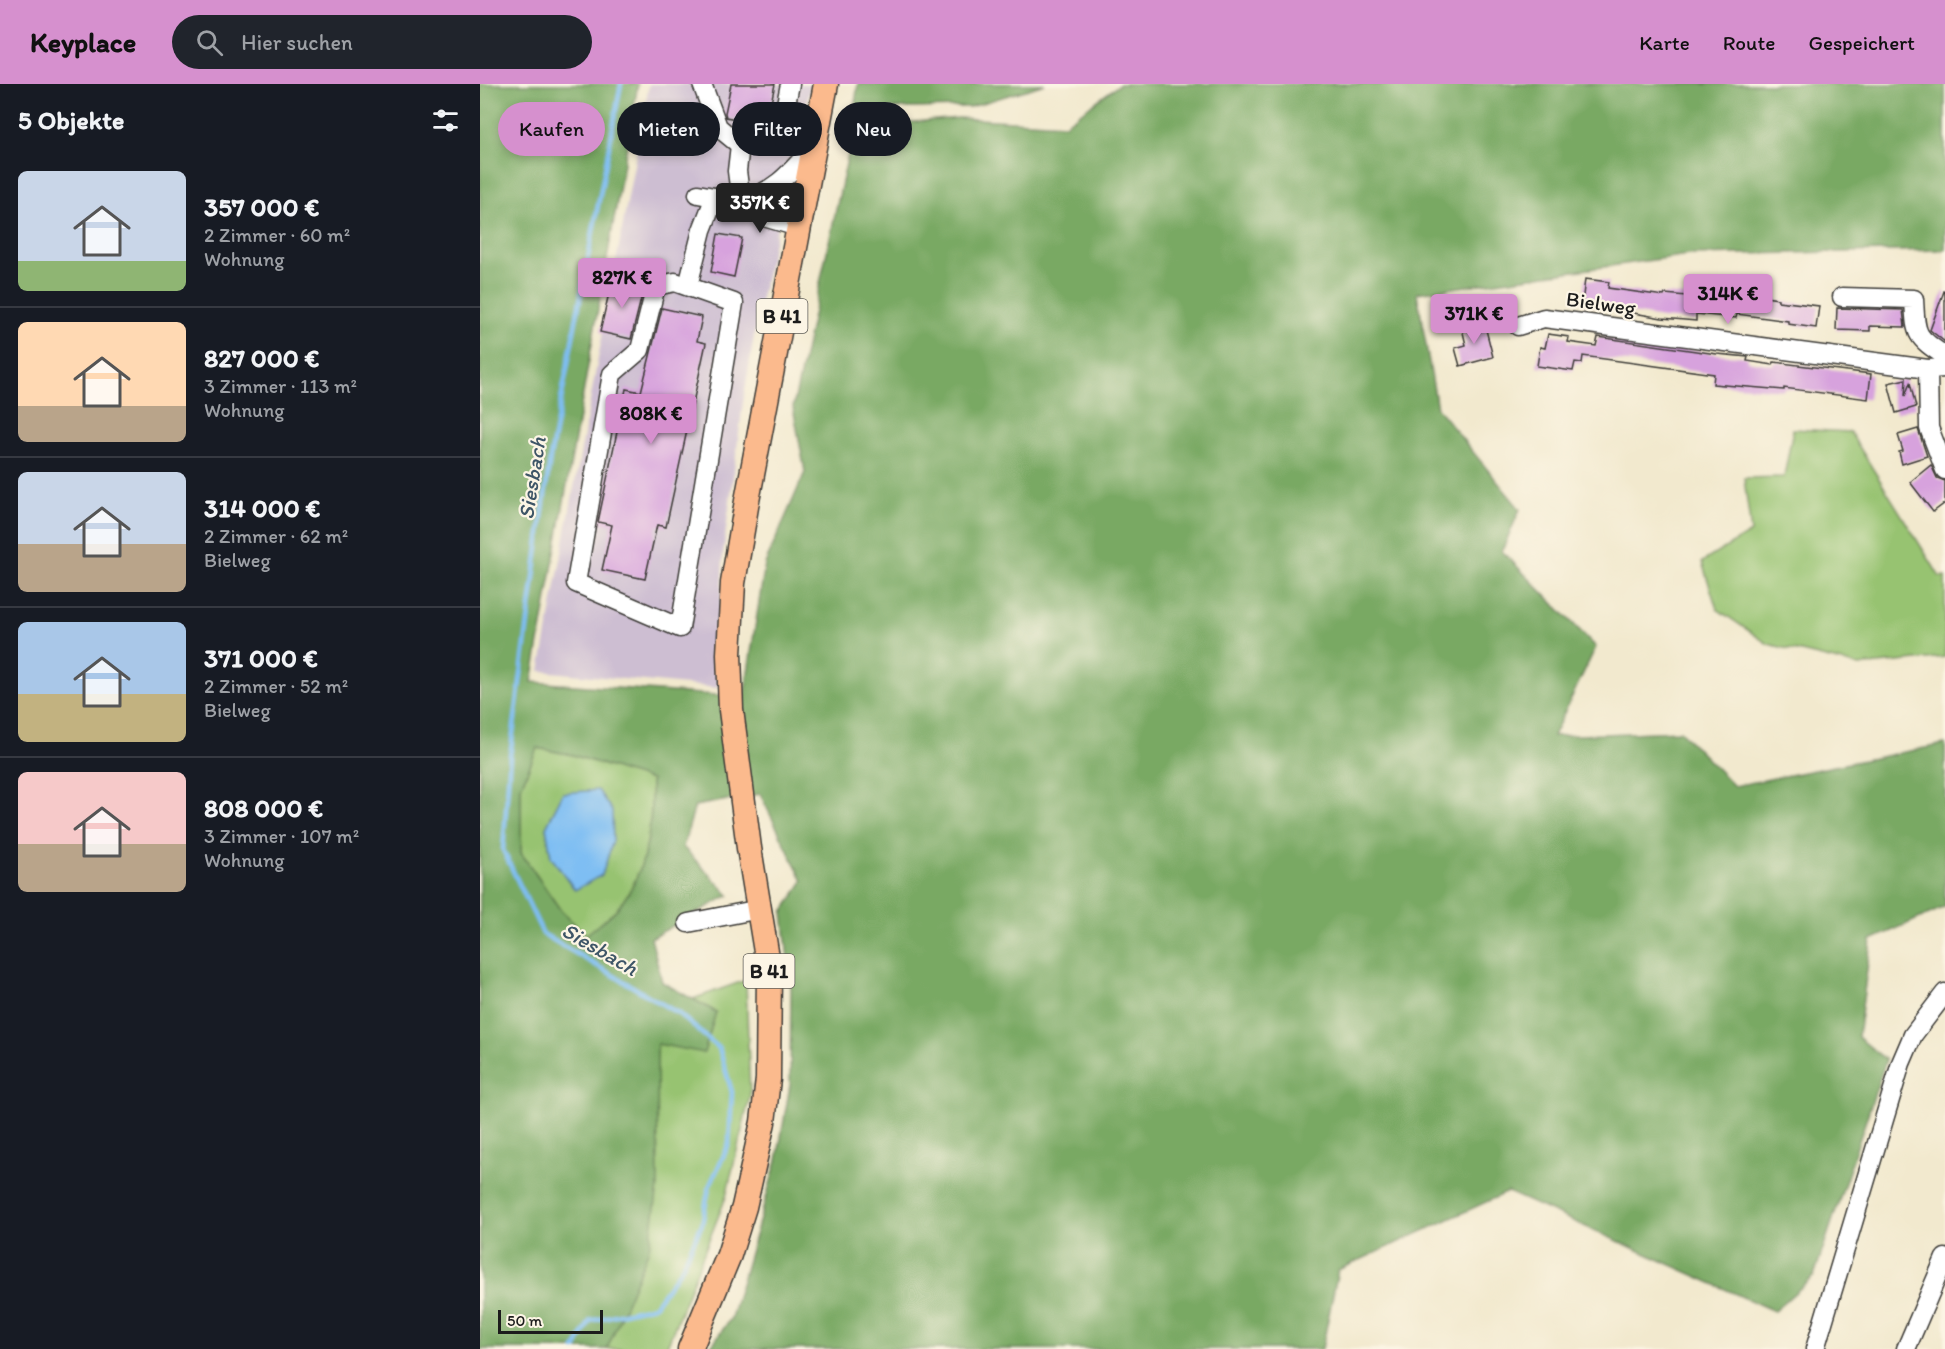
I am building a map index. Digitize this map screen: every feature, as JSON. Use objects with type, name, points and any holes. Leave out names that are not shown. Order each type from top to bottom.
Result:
[{"type":"main road","name":"B 41","points":[[822,105],[826,84]]},
{"type":"main road","name":"B 41","points":[[690,1349],[729,1255],[747,1196],[763,1122],[769,1070],[769,970],[731,710],[730,630],[734,583],[747,501],[812,156]]},
{"type":"street","points":[[702,84],[718,127],[732,138]]},
{"type":"street","points":[[786,102],[789,84]]},
{"type":"street","points":[[739,156],[737,171],[750,199],[764,217],[798,227]]},
{"type":"street","points":[[688,286],[702,230],[706,196],[750,199],[782,182],[805,156]]},
{"type":"street","points":[[675,282],[688,286],[734,303],[680,628],[576,583],[612,374],[640,350],[656,286],[675,282]]},
{"type":"street","points":[[1842,297],[1914,299],[1916,330],[1926,344],[1945,356]]},
{"type":"street","name":"Bielweg","points":[[1518,326],[1544,318],[1937,368],[1929,428],[1945,470]]},
{"type":"street","points":[[688,923],[760,909]]},
{"type":"street","points":[[1815,1349],[1901,1063],[1913,1035],[1945,993]]},
{"type":"street","points":[[1906,1349],[1945,1258]]},
{"type":"shaded area","points":[[649,84],[811,84],[807,102],[732,102],[732,156],[794,156],[759,306],[743,403],[723,553],[718,688],[540,671],[636,156],[720,156],[720,102],[646,102]]},
{"type":"green space","points":[[480,84],[638,84],[635,102],[617,102],[617,156],[625,156],[532,682],[744,697],[765,564],[805,472],[793,407],[848,156],[912,156],[912,122],[959,118],[1065,124],[1120,84],[1945,84],[1945,250],[1689,255],[1417,293],[1437,408],[1520,509],[1502,551],[1596,647],[1553,736],[1680,731],[1734,786],[1945,744],[1945,907],[1871,940],[1858,1037],[1886,1060],[1814,1276],[1774,1311],[1508,1192],[1338,1270],[1322,1349],[709,1349],[731,1318],[777,1160],[790,1085],[791,989],[783,912],[803,881],[760,794],[695,806],[683,847],[729,895],[651,938],[662,982],[716,1012],[704,1053],[657,1044],[658,1187],[649,1249],[607,1349],[480,1349]],"holes":[[[537,748],[573,755],[651,780],[649,829],[637,876],[621,904],[586,935],[561,911],[521,853],[521,787]]]},
{"type":"green space","points":[[858,84],[1045,84],[970,107],[912,108],[912,102],[855,102]]},
{"type":"green space","points":[[1793,429],[1850,432],[1940,577],[1945,576],[1945,657],[1859,666],[1768,644],[1717,609],[1702,562],[1751,532],[1744,478],[1784,477]]},
{"type":"green space","points":[[537,748],[573,755],[651,780],[649,829],[637,876],[630,891],[617,908],[586,935],[561,911],[521,853],[521,787]],"holes":[[[563,793],[551,857],[546,827]]]},
{"type":"green space","points":[[746,980],[750,1096],[726,1197],[666,1349],[607,1349],[616,1326],[657,1108],[657,1044],[716,1012],[693,999]]},
{"type":"water","points":[[598,790],[612,811],[613,841],[602,875],[575,890],[551,857],[546,827],[563,793]]},
{"type":"building","points":[[731,84],[775,84],[771,102],[732,102],[732,118],[726,117]]},
{"type":"building","points":[[718,234],[742,238],[734,277],[711,272]]},
{"type":"building","points":[[1585,279],[1609,282],[1608,288],[1664,296],[1665,294],[1709,298],[1710,292],[1752,295],[1819,306],[1816,328],[1788,324],[1788,321],[1737,314],[1736,318],[1696,314],[1696,321],[1662,318],[1582,304]]},
{"type":"building","points":[[612,280],[644,287],[631,339],[600,332]]},
{"type":"building","points":[[1945,292],[1945,342],[1930,330]]},
{"type":"building","points":[[662,308],[702,317],[697,341],[706,343],[666,527],[657,525],[645,579],[602,570],[612,525],[598,522],[626,389],[641,392]]},
{"type":"building","points":[[1837,308],[1903,310],[1905,327],[1870,326],[1870,331],[1836,330]]},
{"type":"building","points":[[1484,322],[1493,357],[1460,366],[1455,348],[1466,345],[1462,328]]},
{"type":"building","points":[[1548,334],[1569,337],[1568,342],[1596,346],[1598,337],[1748,357],[1747,361],[1773,365],[1774,362],[1871,374],[1868,399],[1784,388],[1784,390],[1713,384],[1714,374],[1583,356],[1582,363],[1575,362],[1573,371],[1537,366],[1540,347],[1545,348]]},
{"type":"building","points":[[1906,379],[1905,396],[1910,383],[1916,407],[1896,413],[1888,383]]},
{"type":"building","points":[[1918,429],[1927,456],[1902,464],[1899,452],[1903,451],[1898,435]]},
{"type":"building","points":[[1931,465],[1937,478],[1945,481],[1945,503],[1933,512],[1910,482]]},
{"type":"waterway","name":"Siesbach","points":[[575,1349],[590,1321],[654,1306],[681,1269],[702,1224],[709,1187],[729,1144],[732,1092],[719,1048],[679,1014],[543,934],[503,850],[510,756],[550,458],[621,84]]}]
